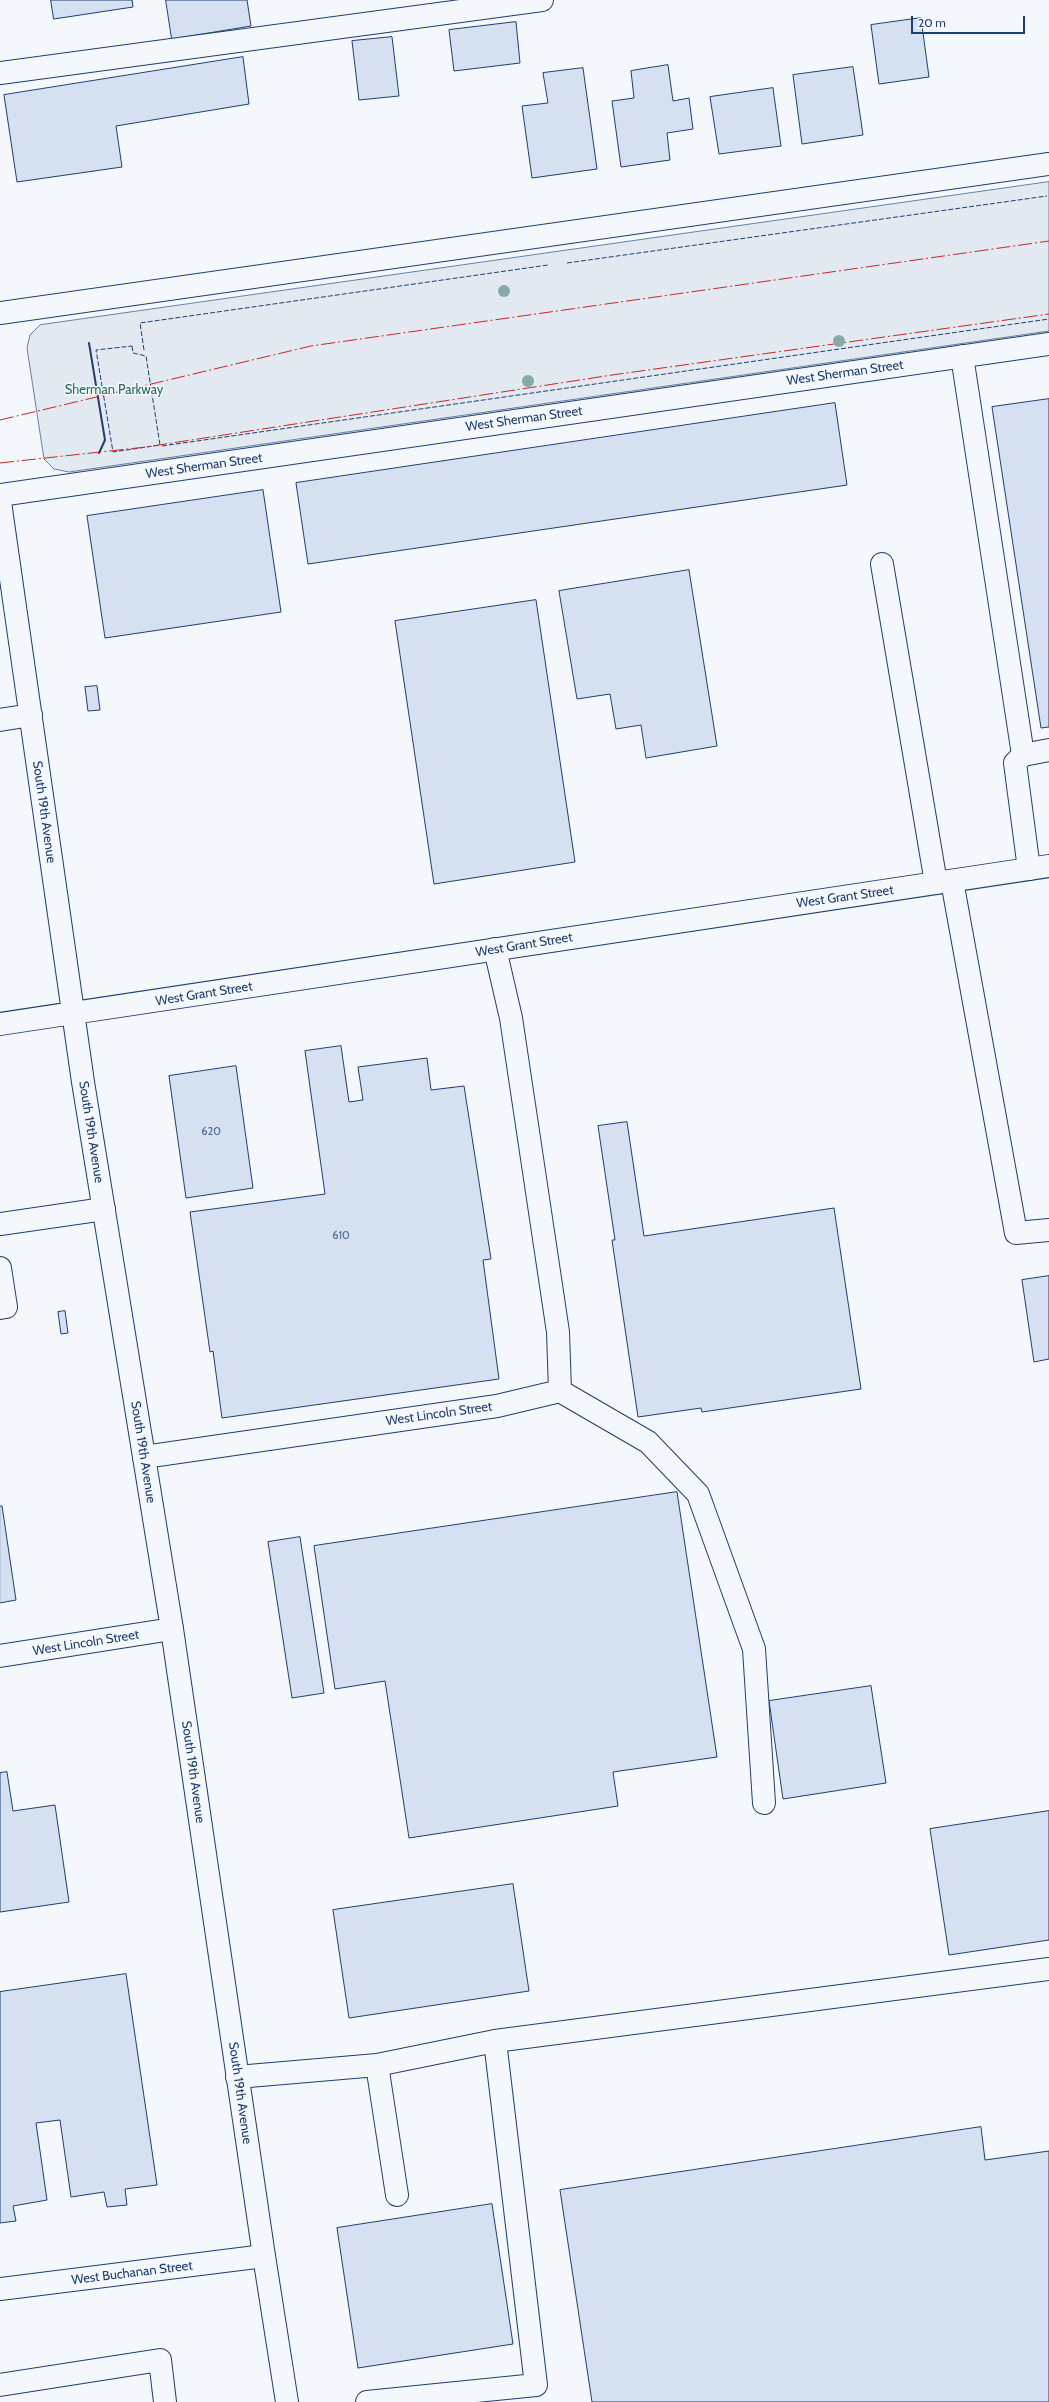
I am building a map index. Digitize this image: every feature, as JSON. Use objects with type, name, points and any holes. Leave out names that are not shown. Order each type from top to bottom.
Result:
[{"type":"main road","points":[[0,73],[542,0]]},
{"type":"main road","points":[[0,313],[1049,164]]},
{"type":"main road","name":"West Sherman Street","points":[[0,495],[1049,344]]},
{"type":"main road","points":[[962,356],[1023,755]]},
{"type":"main road","name":"South 19th Avenue","points":[[0,502],[73,1013],[172,1630],[264,2256],[287,2402]]},
{"type":"main road","points":[[882,564],[944,882],[1016,1234],[1049,1230]]},
{"type":"main road","points":[[0,720],[31,715]]},
{"type":"main road","points":[[1039,868],[1015,763],[1023,755],[1049,750]]},
{"type":"main road","name":"West Grant Street","points":[[0,1024],[1039,868]]},
{"type":"main road","points":[[495,949],[511,1018],[558,1332],[560,1391],[648,1442],[698,1494],[754,1649],[764,1803]]},
{"type":"main road","points":[[0,1224],[104,1209]]},
{"type":"main road","points":[[0,1268],[6,1308],[0,1308]]},
{"type":"main road","name":"West Lincoln Street","points":[[144,1457],[497,1406],[560,1391]]},
{"type":"main road","name":"West Lincoln Street","points":[[0,1656],[172,1630]]},
{"type":"main road","points":[[238,2077],[376,2065],[495,2041],[1049,1969]]},
{"type":"main road","points":[[367,2402],[536,2385],[495,2041]]},
{"type":"main road","points":[[376,2065],[398,2195]]},
{"type":"main road","name":"West Buchanan Street","points":[[0,2289],[264,2256]]},
{"type":"main road","points":[[0,2385],[160,2360],[165,2402]]},
{"type":"green space","name":"Sherman Parkway","points":[[1049,182],[1049,331],[69,472],[54,469],[44,459],[27,348],[30,335],[40,325]]},
{"type":"building","points":[[51,0],[132,0],[133,7],[54,19]]},
{"type":"building","points":[[166,0],[247,0],[251,26],[172,39]]},
{"type":"building","points":[[921,18],[929,77],[879,84],[871,25]]},
{"type":"building","points":[[516,22],[520,63],[454,71],[449,30]]},
{"type":"building","points":[[392,37],[399,96],[359,100],[352,41]]},
{"type":"building","points":[[243,57],[249,104],[116,126],[122,167],[17,182],[4,95]]},
{"type":"building","points":[[668,65],[673,101],[689,98],[693,129],[667,133],[670,160],[621,167],[612,101],[634,98],[631,71]]},
{"type":"building","points":[[853,67],[863,135],[802,144],[793,75]]},
{"type":"building","points":[[583,68],[597,169],[532,178],[522,106],[548,103],[543,73]]},
{"type":"building","points":[[773,88],[781,146],[719,154],[710,97]]},
{"type":"building","points":[[1049,399],[1049,727],[1041,728],[992,407]]},
{"type":"building","points":[[835,403],[847,485],[308,564],[296,483]]},
{"type":"building","points":[[263,490],[281,612],[105,638],[87,516]]},
{"type":"building","points":[[689,570],[717,746],[646,758],[641,725],[616,729],[610,694],[577,699],[559,591]]},
{"type":"building","points":[[536,600],[575,862],[434,884],[395,621]]},
{"type":"building","points":[[97,686],[100,710],[88,711],[85,687]]},
{"type":"building","points":[[341,1046],[349,1102],[363,1100],[358,1067],[427,1058],[431,1090],[464,1086],[491,1259],[483,1260],[499,1379],[222,1418],[213,1351],[210,1352],[190,1212],[325,1194],[305,1051]]},
{"type":"building","points":[[236,1066],[253,1188],[186,1198],[169,1076]]},
{"type":"building","points":[[627,1122],[644,1236],[834,1208],[861,1389],[702,1412],[701,1408],[638,1417],[612,1240],[615,1240],[598,1126]]},
{"type":"building","points":[[1049,1276],[1049,1359],[1034,1362],[1022,1280]]},
{"type":"building","points":[[65,1311],[68,1333],[61,1334],[58,1312]]},
{"type":"building","points":[[677,1492],[717,1757],[613,1772],[618,1806],[409,1838],[385,1681],[335,1689],[314,1546]]},
{"type":"building","points":[[0,1506],[2,1506],[16,1600],[0,1603]]},
{"type":"building","points":[[300,1537],[324,1693],[292,1698],[268,1542]]},
{"type":"building","points":[[871,1686],[886,1783],[783,1799],[769,1701]]},
{"type":"building","points":[[7,1772],[13,1811],[55,1805],[69,1902],[0,1912],[0,1773]]},
{"type":"building","points":[[1049,1811],[1049,1940],[949,1955],[930,1829]]},
{"type":"building","points":[[513,1884],[529,1991],[349,2018],[333,1910]]},
{"type":"building","points":[[126,1974],[157,2185],[125,2189],[127,2205],[107,2207],[104,2192],[71,2197],[60,2120],[36,2123],[47,2200],[13,2206],[16,2221],[0,2223],[0,1992]]},
{"type":"building","points":[[981,2127],[985,2160],[1049,2151],[1049,2402],[592,2402],[560,2190]]},
{"type":"building","points":[[492,2204],[513,2344],[358,2368],[337,2228]]},
{"type":"fence","points":[[567,263],[1047,196]]},
{"type":"fence","points":[[144,350],[140,323],[548,265]]},
{"type":"fence","points":[[162,446],[1049,319]]},
{"type":"fence","points":[[132,346],[133,353],[146,356],[160,445],[113,452],[96,350],[132,346]]},
{"type":"wall","points":[[89,343],[105,440],[99,453]]},
{"type":"power","points":[[0,420],[311,346],[1049,241]]},
{"type":"power","points":[[0,463],[146,447],[612,375],[1049,314]]}]
